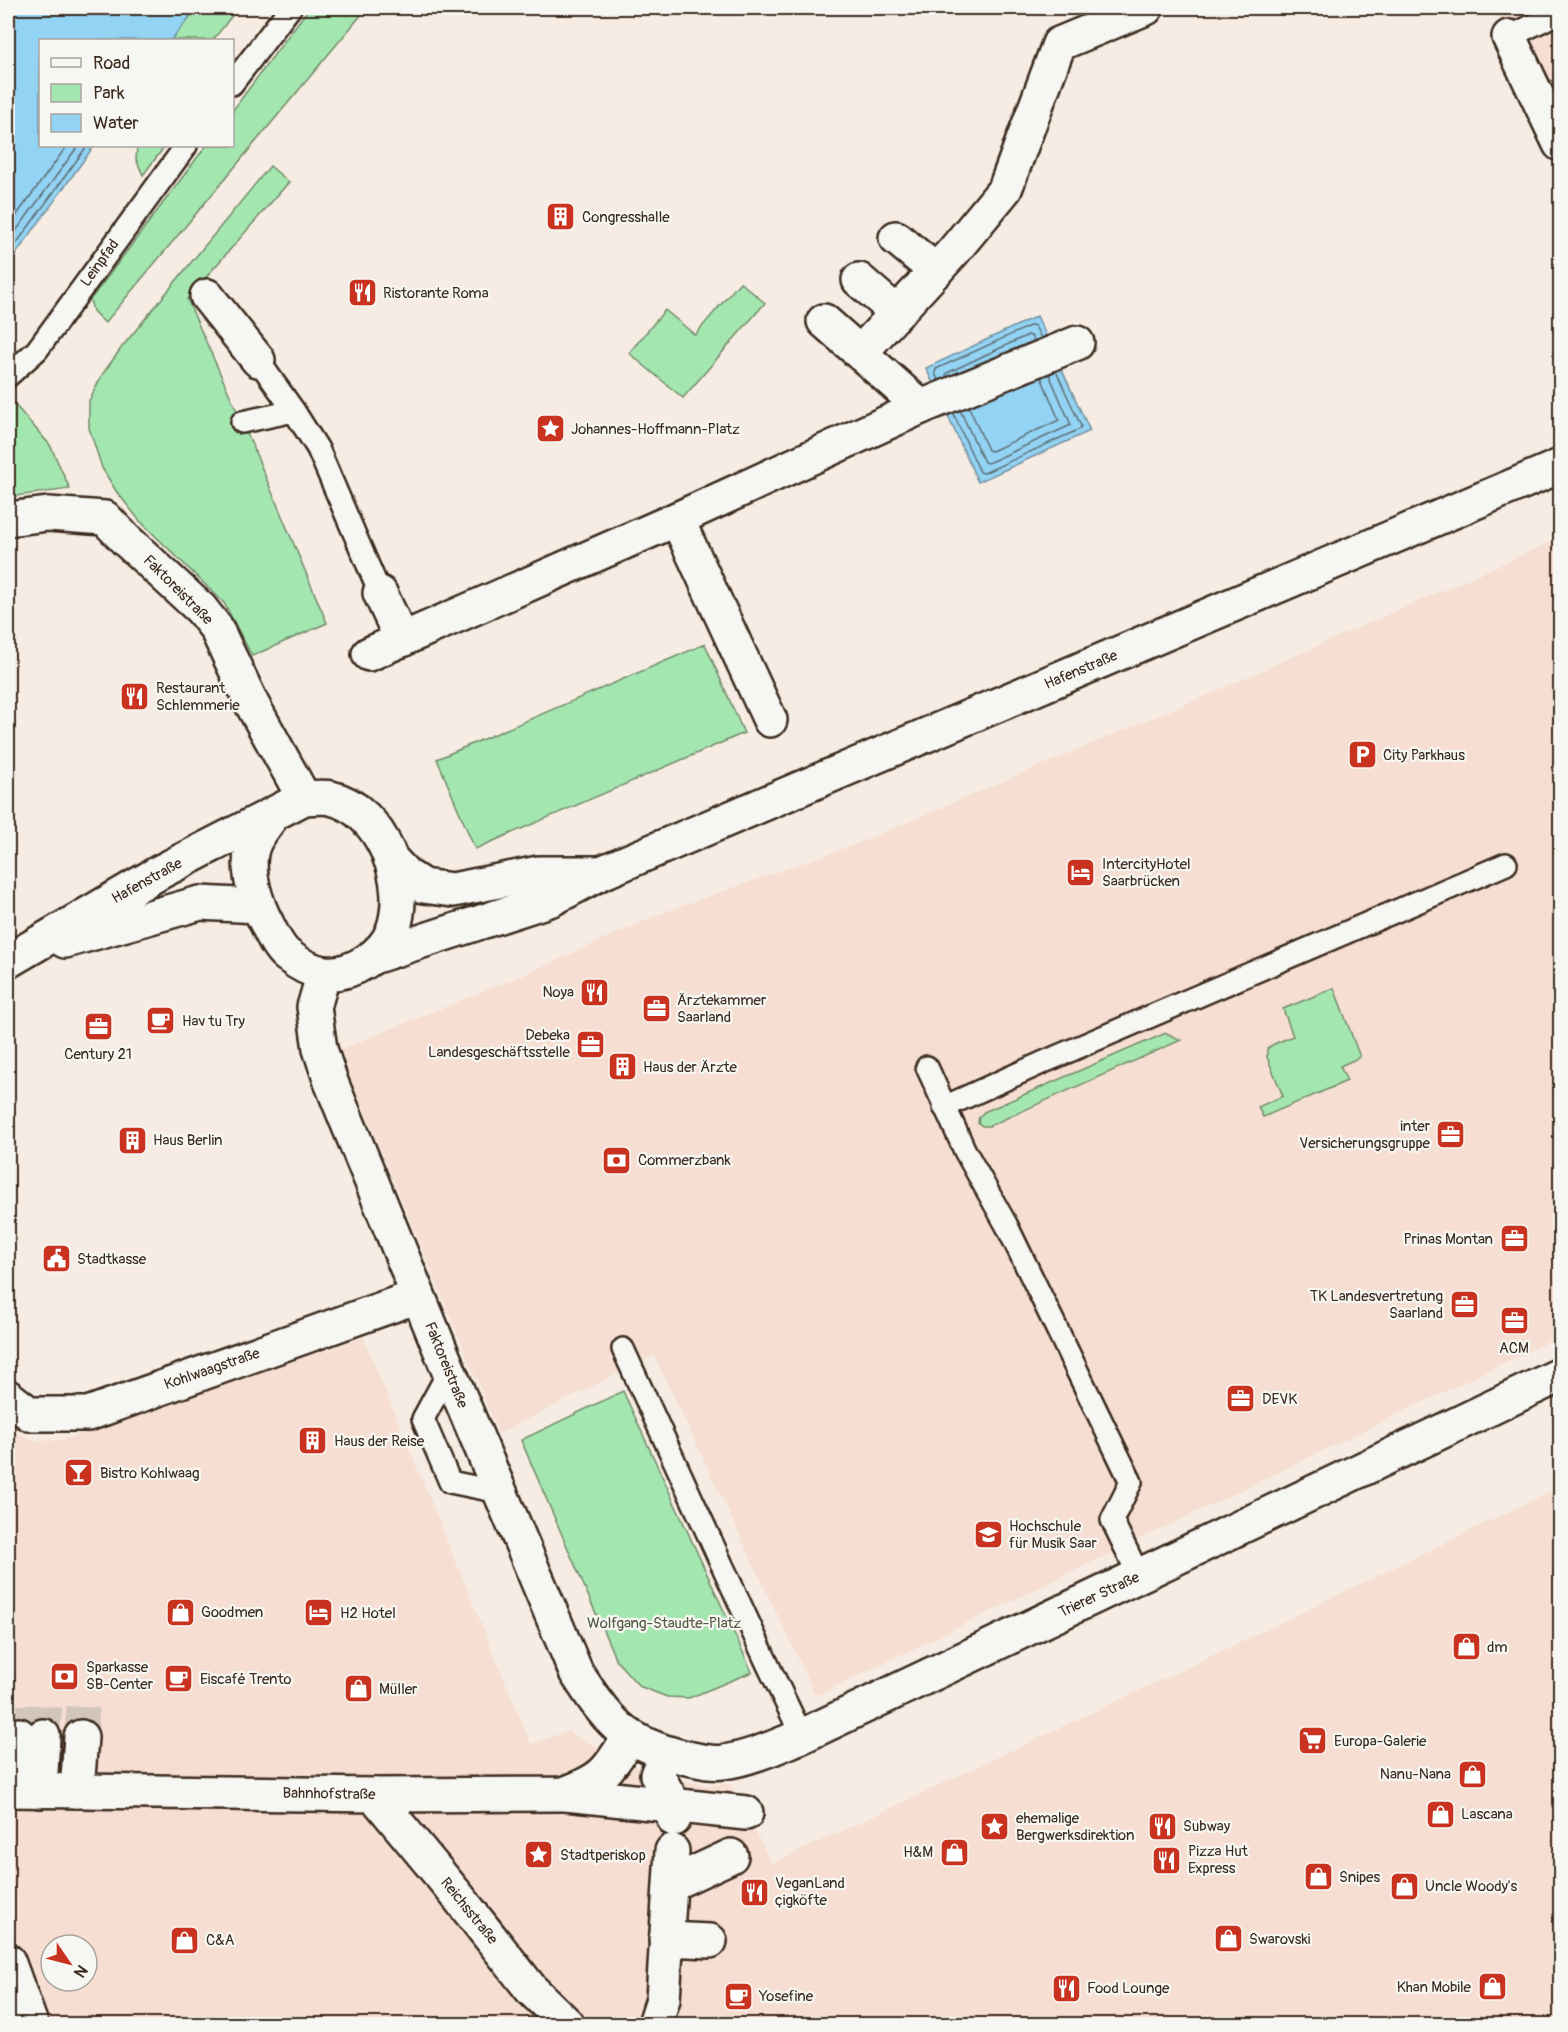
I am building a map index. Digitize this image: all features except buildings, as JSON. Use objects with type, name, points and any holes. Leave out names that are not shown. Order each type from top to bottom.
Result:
[{"type":"street","points":[[860,353],[936,271],[1005,189],[1059,44],[1146,8]]},
{"type":"street","points":[[1509,38],[1560,144]]},
{"type":"street","points":[[896,238],[936,271]]},
{"type":"street","points":[[859,280],[897,313]]},
{"type":"street","points":[[207,296],[258,360]]},
{"type":"street","points":[[824,321],[921,407]]},
{"type":"street","points":[[369,654],[677,519],[921,407],[1077,343]]},
{"type":"street","name":"Hafenstraße","points":[[376,956],[552,899],[601,873],[1560,466]]},
{"type":"street","name":"Faktoreistraße","points":[[8,519],[48,514],[105,518],[201,609],[216,628],[253,706],[304,798]]},
{"type":"street","points":[[677,519],[770,720]]},
{"type":"street","points":[[380,593],[402,640]]},
{"type":"street","points":[[304,798],[331,798],[356,809],[375,830],[390,858],[398,889],[398,912],[393,932],[376,956],[352,969],[324,973],[302,966],[285,954],[258,906],[250,874],[254,843],[273,815],[304,798]]},
{"type":"street","name":"Hafenstraße","points":[[15,956],[160,873],[273,815]]},
{"type":"street","name":"Hafenstraße","points":[[390,858],[406,875],[423,886],[453,890],[539,873],[601,873]]},
{"type":"street","name":"Hafenstraße","points":[[15,956],[200,903],[258,906]]},
{"type":"street","name":"Faktoreistraße","points":[[324,973],[314,1007],[320,1049],[349,1127],[448,1371],[576,1672],[602,1712],[629,1737]]},
{"type":"street","name":"Kohlwaagstraße","points":[[8,1397],[30,1414],[88,1414],[418,1296]]},
{"type":"street","name":"Trierer Straße","points":[[629,1737],[664,1752],[707,1762],[723,1762],[755,1755],[802,1736],[1560,1375]]},
{"type":"street","name":"Bahnhofstraße","points":[[31,1735],[21,1790],[374,1795],[564,1794],[674,1827],[746,1813]]},
{"type":"street","points":[[86,1791],[89,1737]]},
{"type":"street","name":"Bahnhofstraße","points":[[564,1794],[588,1785],[607,1772],[629,1737]]},
{"type":"street","points":[[655,2025],[663,1999],[674,1827],[657,1775],[659,1770]]},
{"type":"street","name":"Reichsstraße","points":[[374,1795],[531,1989],[567,2025]]},
{"type":"street","points":[[671,1884],[731,1856]]},
{"type":"street","points":[[666,1939],[710,1941]]},
{"type":"street","points":[[8,1962],[31,2025]]},
{"type":"lane","points":[[234,81],[290,8]]},
{"type":"lane","points":[[1509,38],[1560,12]]},
{"type":"lane","name":"Leinpfad","points":[[8,376],[37,350],[185,147]]},
{"type":"lane","points":[[258,360],[318,449],[380,593]]},
{"type":"lane","points":[[242,422],[294,411]]},
{"type":"lane","points":[[944,1107],[1506,864]]},
{"type":"lane","points":[[927,1066],[944,1107],[973,1166],[1007,1226],[1131,1482],[1112,1520],[1138,1576]]},
{"type":"lane","points":[[623,1349],[802,1736]]},
{"type":"shaded area","points":[[1494,8],[1560,8],[1560,106],[1531,47],[1509,37]]},
{"type":"shaded area","points":[[1560,538],[1560,1336],[816,1696],[654,1355],[499,1434],[339,1050],[523,975],[667,911],[856,844],[1216,691]]},
{"type":"shaded area","points":[[363,1337],[531,1744],[568,1731],[582,1740],[618,1755],[637,1768],[657,1775],[704,1785],[731,1784],[772,1864],[1199,1662],[1560,1487],[1560,2024],[8,2024],[8,1429],[33,1441],[63,1440]]},
{"type":"green space","points":[[197,8],[238,8],[214,39],[172,39]]},
{"type":"green space","points":[[309,8],[367,8],[105,323],[93,311],[90,300],[205,147],[234,147],[234,109]]},
{"type":"green space","points":[[137,147],[164,147],[143,175],[136,159]]},
{"type":"green space","points":[[270,166],[289,182],[187,299],[253,447],[327,623],[252,656],[224,603],[140,521],[116,491],[102,468],[89,428],[89,401],[102,375],[122,347]]},
{"type":"green space","points":[[740,282],[765,303],[683,398],[629,353],[665,310],[695,335]]},
{"type":"green space","points":[[8,397],[50,445],[70,489],[8,497]]},
{"type":"green space","points":[[705,644],[744,733],[475,849],[437,759]]},
{"type":"green space","points":[[1334,988],[1360,1057],[1340,1066],[1347,1081],[1263,1117],[1258,1107],[1283,1096],[1267,1057],[1267,1049],[1293,1036],[1283,1009]]},
{"type":"green space","points":[[1166,1033],[1181,1040],[989,1126],[982,1126],[978,1123],[979,1117],[984,1112]]},
{"type":"green space","name":"Wolfgang-Staudte-Platz","points":[[623,1391],[752,1672],[689,1698],[667,1697],[639,1686],[616,1660],[521,1440]]},
{"type":"water","points":[[8,8],[197,8],[172,39],[39,39],[39,147],[93,147],[8,265]]},
{"type":"water","points":[[1037,316],[1090,431],[978,482],[926,368]]},
{"type":"tunnel","points":[[19,1735],[20,1705]]},
{"type":"tunnel","points":[[43,1736],[46,1706]]},
{"type":"tunnel","points":[[81,1737],[83,1707]]},
{"type":"place","name":"Congresshalle","points":[[561,217]]},
{"type":"place","name":"Ristorante Roma","points":[[362,293]]},
{"type":"place","name":"Johannes-Hoffmann-Platz","points":[[550,429]]},
{"type":"place","name":"Restaurant Schlemmerie","points":[[135,697]]},
{"type":"place","name":"City Parkhaus","points":[[1362,755]]},
{"type":"place","name":"IntercityHotel Saarbrücken","points":[[1081,873]]},
{"type":"place","name":"Noya","points":[[595,992]]},
{"type":"place","name":"Ärztekammer Saarland","points":[[656,1009]]},
{"type":"place","name":"Hav tu Try","points":[[161,1021]]},
{"type":"place","name":"Century 21","points":[[98,1027]]},
{"type":"place","name":"Debeka Landesgeschäftsstelle","points":[[591,1044]]},
{"type":"place","name":"Haus der Ärzte","points":[[622,1067]]},
{"type":"place","name":"inter Versicherungsgruppe","points":[[1451,1135]]},
{"type":"place","name":"Haus Berlin","points":[[132,1140]]},
{"type":"place","name":"Commerzbank","points":[[617,1160]]},
{"type":"place","name":"Prinas Montan","points":[[1514,1239]]},
{"type":"place","name":"Stadtkasse","points":[[56,1259]]},
{"type":"place","name":"TK Landesvertretung Saarland","points":[[1464,1305]]},
{"type":"place","name":"ACM","points":[[1514,1321]]},
{"type":"place","name":"DEVK","points":[[1241,1399]]},
{"type":"place","name":"Haus der Reise","points":[[313,1441]]},
{"type":"place","name":"Bistro Kohlwaag","points":[[79,1473]]},
{"type":"place","name":"Hochschule für Musik Saar","points":[[988,1535]]},
{"type":"place","name":"Goodmen","points":[[180,1612]]},
{"type":"place","name":"H2 Hotel","points":[[319,1613]]},
{"type":"place","name":"dm","points":[[1466,1647]]},
{"type":"place","name":"Sparkasse SB-Center","points":[[65,1676]]},
{"type":"place","name":"Eiscafé Trento","points":[[179,1679]]},
{"type":"place","name":"Müller","points":[[358,1689]]},
{"type":"place","name":"Europa-Galerie","points":[[1313,1741]]},
{"type":"place","name":"Nanu-Nana","points":[[1472,1774]]},
{"type":"place","name":"Lascana","points":[[1440,1814]]},
{"type":"place","name":"Subway","points":[[1162,1826]]},
{"type":"place","name":"ehemalige Bergwerksdirektion","points":[[995,1827]]},
{"type":"place","name":"H&M","points":[[954,1852]]},
{"type":"place","name":"Stadtperiskop","points":[[539,1855]]},
{"type":"place","name":"Pizza Hut Express","points":[[1167,1860]]},
{"type":"place","name":"Snipes","points":[[1318,1877]]},
{"type":"place","name":"Uncle Woody's","points":[[1404,1886]]},
{"type":"place","name":"VeganLand çigköfte","points":[[754,1892]]},
{"type":"place","name":"Swarovski","points":[[1228,1939]]},
{"type":"place","name":"C&A","points":[[185,1940]]},
{"type":"place","name":"Khan Mobile","points":[[1492,1987]]},
{"type":"place","name":"Food Lounge","points":[[1066,1988]]},
{"type":"place","name":"Yosefine","points":[[738,1996]]}]
